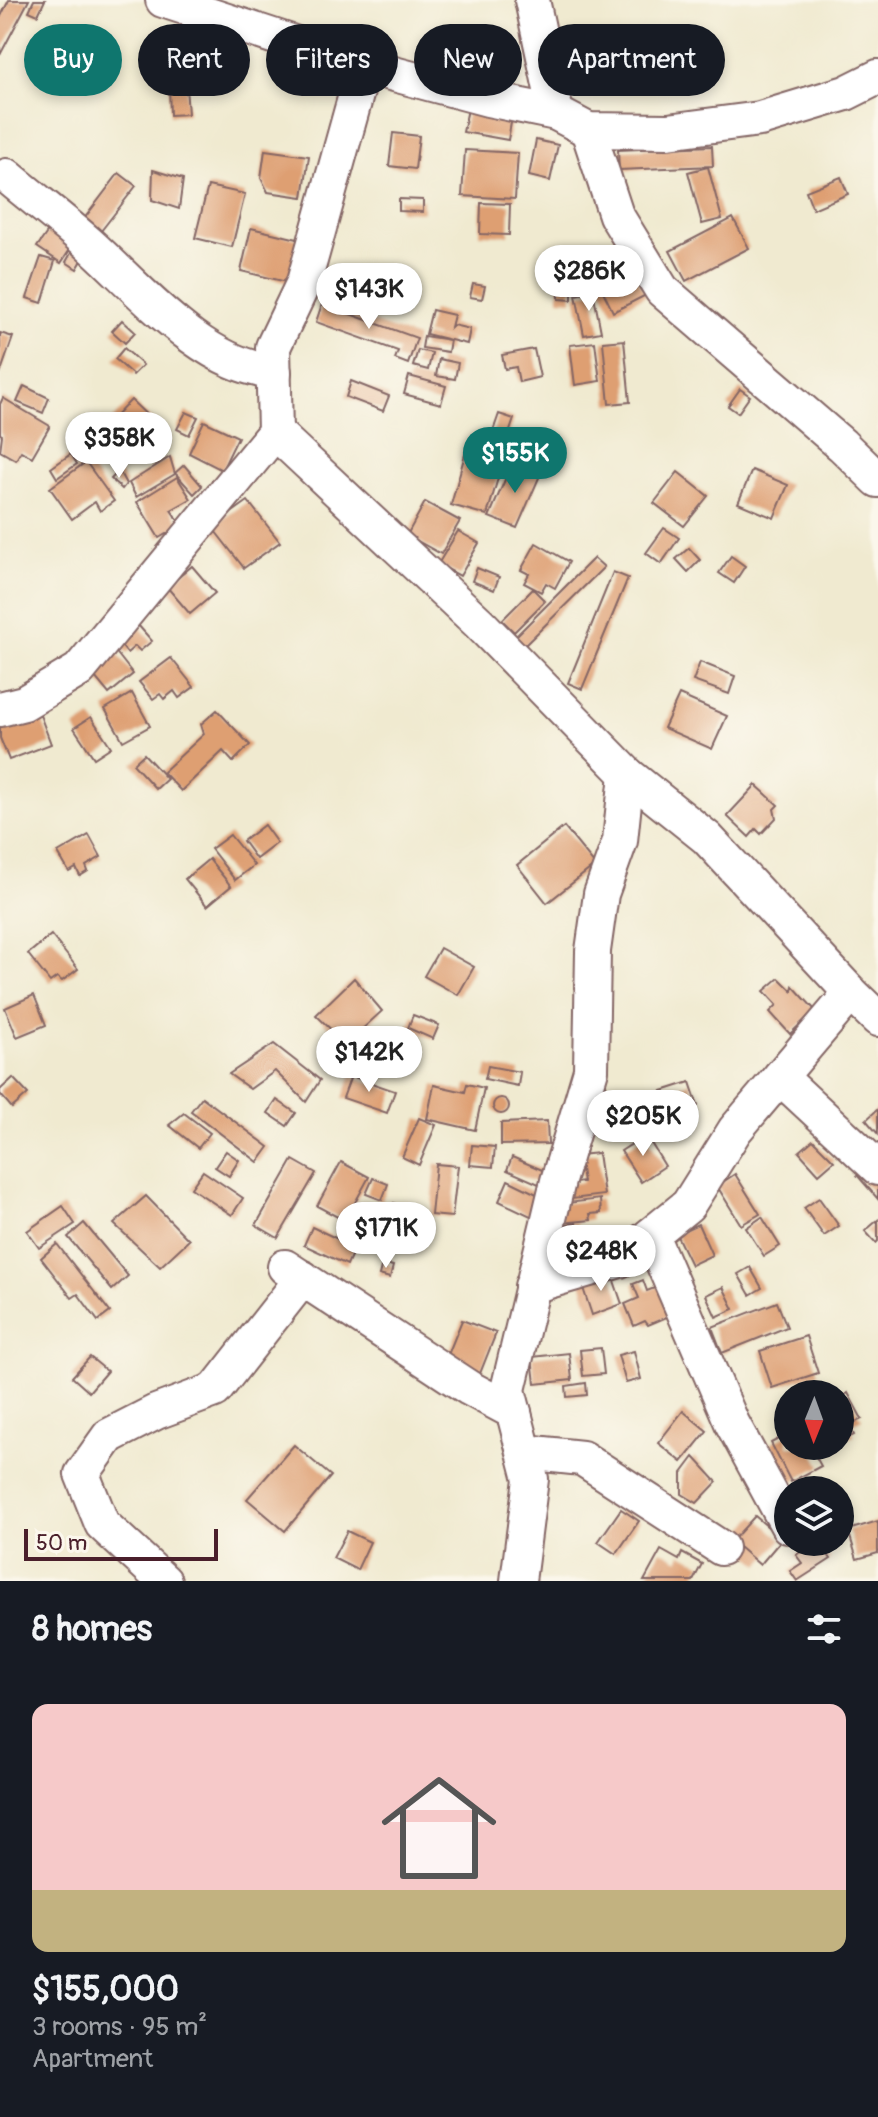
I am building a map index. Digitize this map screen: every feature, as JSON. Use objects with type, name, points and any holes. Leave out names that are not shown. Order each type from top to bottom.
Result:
[{"type":"street","points":[[163,0],[266,34]]},
{"type":"street","points":[[532,0],[556,113]]},
{"type":"street","points":[[398,75],[556,113],[588,130],[668,131],[760,119],[846,93],[878,77]]},
{"type":"street","points":[[0,709],[24,703],[79,670],[275,432],[273,347],[304,282],[356,96]]},
{"type":"street","points":[[588,130],[616,215],[662,290],[878,480]]},
{"type":"street","points":[[7,176],[88,243],[162,313],[219,353],[254,370],[274,372]]},
{"type":"street","points":[[275,432],[479,623],[627,774],[707,838],[878,1019]]},
{"type":"street","points":[[518,1581],[531,1479],[508,1390],[558,1181],[591,1070],[593,951],[601,894],[620,841],[627,774]]},
{"type":"street","points":[[532,1286],[620,1260],[688,1205],[735,1130],[851,993]]},
{"type":"street","points":[[780,1077],[878,1168]]},
{"type":"street","points":[[651,1235],[732,1423],[774,1500]]},
{"type":"street","points":[[164,1581],[102,1524],[82,1474],[109,1436],[156,1412],[215,1390],[293,1272],[469,1388],[514,1412]]},
{"type":"street","points":[[525,1452],[582,1458],[721,1548]]},
{"type":"building","points":[[9,0],[29,0],[0,55],[0,18]]},
{"type":"building","points":[[34,0],[45,0],[38,15],[29,11]]},
{"type":"building","points":[[169,96],[187,96],[188,114],[170,115]]},
{"type":"building","points":[[468,109],[512,117],[508,140],[463,132]]},
{"type":"building","points":[[393,133],[419,136],[415,169],[389,166]]},
{"type":"building","points":[[536,140],[558,145],[550,181],[529,176]]},
{"type":"building","points":[[712,146],[713,166],[619,170],[618,150]]},
{"type":"building","points":[[265,150],[309,156],[303,197],[268,192],[261,178]]},
{"type":"building","points":[[465,150],[518,153],[515,199],[462,196]]},
{"type":"building","points":[[708,167],[722,219],[702,224],[688,172]]},
{"type":"building","points":[[153,170],[183,179],[179,209],[152,200]]},
{"type":"building","points":[[119,173],[136,186],[101,231],[84,219]]},
{"type":"building","points":[[841,177],[848,194],[813,209],[806,191]]},
{"type":"building","points":[[208,186],[245,194],[232,247],[195,238]]},
{"type":"building","points":[[399,199],[423,200],[423,212],[399,211]]},
{"type":"building","points":[[481,203],[510,204],[509,235],[480,234]]},
{"type":"building","points":[[733,218],[749,248],[686,281],[670,251]]},
{"type":"building","points":[[53,224],[77,239],[61,263],[37,247]]},
{"type":"building","points":[[251,228],[302,240],[291,283],[241,271]]},
{"type":"building","points":[[79,239],[88,250],[77,269],[66,262]]},
{"type":"building","points":[[41,257],[55,261],[42,303],[27,298]]},
{"type":"building","points":[[632,267],[646,295],[613,312],[599,283]]},
{"type":"building","points":[[473,284],[485,286],[482,299],[470,297]]},
{"type":"building","points":[[559,285],[572,285],[572,300],[559,299]]},
{"type":"building","points":[[593,291],[601,332],[584,335],[576,295]]},
{"type":"building","points":[[322,304],[417,338],[408,364],[395,359],[398,351],[316,322]]},
{"type":"building","points":[[432,310],[454,315],[451,327],[470,329],[467,344],[426,334]]},
{"type":"building","points":[[122,320],[135,332],[125,343],[112,331]]},
{"type":"building","points":[[0,333],[13,337],[0,374]]},
{"type":"building","points":[[424,336],[450,340],[448,352],[422,348]]},
{"type":"building","points":[[624,340],[630,402],[609,404],[603,342]]},
{"type":"building","points":[[595,342],[600,381],[575,385],[570,345]]},
{"type":"building","points":[[124,348],[143,365],[133,375],[115,359]]},
{"type":"building","points":[[534,349],[540,377],[519,382],[516,367],[505,369],[502,355]]},
{"type":"building","points":[[418,350],[432,353],[428,370],[413,366]]},
{"type":"building","points":[[439,359],[458,363],[455,379],[436,376]]},
{"type":"building","points":[[409,376],[446,386],[441,404],[404,394]]},
{"type":"building","points":[[351,381],[389,396],[383,411],[346,397]]},
{"type":"building","points":[[24,386],[49,398],[43,413],[17,402]]},
{"type":"building","points":[[740,389],[750,396],[738,413],[728,406]]},
{"type":"building","points":[[3,398],[50,426],[32,457],[21,451],[16,460],[0,451],[0,404]]},
{"type":"building","points":[[131,400],[153,421],[127,448],[113,435],[120,427],[112,420]]},
{"type":"building","points":[[186,412],[198,417],[189,435],[177,429]]},
{"type":"building","points":[[499,414],[514,419],[507,440],[492,434]]},
{"type":"building","points":[[204,421],[238,437],[222,470],[189,453]]},
{"type":"building","points":[[467,447],[504,458],[487,515],[451,505]]},
{"type":"building","points":[[71,454],[77,464],[57,478],[51,468]]},
{"type":"building","points":[[170,457],[175,474],[136,497],[129,483]]},
{"type":"building","points":[[513,461],[541,473],[517,528],[489,517]]},
{"type":"building","points":[[86,462],[114,501],[100,511],[95,502],[72,519],[50,488]]},
{"type":"building","points":[[184,465],[202,486],[194,494],[175,473]]},
{"type":"building","points":[[752,470],[788,485],[774,518],[738,503]]},
{"type":"building","points":[[119,471],[126,484],[122,489],[111,479]]},
{"type":"building","points":[[678,472],[708,496],[684,526],[654,503]]},
{"type":"building","points":[[177,477],[191,499],[171,510],[181,525],[159,538],[137,502]]},
{"type":"building","points":[[248,501],[280,542],[244,568],[212,527]]},
{"type":"building","points":[[425,502],[460,521],[441,554],[407,535]]},
{"type":"building","points":[[664,528],[679,538],[661,564],[646,553]]},
{"type":"building","points":[[458,531],[479,543],[460,576],[438,564]]},
{"type":"building","points":[[536,543],[569,562],[555,588],[546,583],[541,592],[524,583],[529,574],[521,570]]},
{"type":"building","points":[[689,548],[700,560],[688,572],[676,559]]},
{"type":"building","points":[[731,556],[745,566],[734,583],[719,573]]},
{"type":"building","points":[[594,558],[604,567],[523,647],[514,638]]},
{"type":"building","points":[[192,566],[215,593],[190,614],[167,587]]},
{"type":"building","points":[[477,568],[499,577],[494,590],[472,581]]},
{"type":"building","points":[[613,572],[628,578],[582,689],[568,683]]},
{"type":"building","points":[[533,589],[545,601],[514,632],[502,620]]},
{"type":"building","points":[[138,625],[152,641],[140,651],[135,646],[127,653],[118,642]]},
{"type":"building","points":[[115,651],[133,674],[109,694],[90,671]]},
{"type":"building","points":[[171,658],[194,687],[179,698],[174,691],[164,699],[160,694],[153,699],[139,682]]},
{"type":"building","points":[[700,662],[735,676],[729,694],[693,681]]},
{"type":"building","points":[[132,693],[150,726],[123,741],[105,709]]},
{"type":"building","points":[[679,695],[727,716],[712,749],[664,728]]},
{"type":"building","points":[[35,702],[51,744],[9,760],[0,738],[0,715]]},
{"type":"building","points":[[217,710],[250,745],[233,762],[223,751],[181,791],[163,772],[204,734],[201,724]]},
{"type":"building","points":[[91,717],[111,747],[94,758],[74,728]]},
{"type":"building","points":[[144,754],[167,779],[156,789],[133,764]]},
{"type":"building","points":[[756,785],[778,805],[774,809],[776,818],[761,834],[756,829],[749,837],[727,816]]},
{"type":"building","points":[[264,825],[277,843],[256,859],[243,841]]},
{"type":"building","points":[[564,827],[595,865],[547,903],[517,865]]},
{"type":"building","points":[[89,835],[101,857],[86,866],[88,871],[80,876],[76,868],[69,872],[58,853]]},
{"type":"building","points":[[230,835],[254,865],[235,880],[211,849]]},
{"type":"building","points":[[209,859],[231,886],[207,906],[185,879]]},
{"type":"building","points":[[51,935],[78,969],[62,981],[57,977],[50,982],[28,954]]},
{"type":"building","points":[[440,948],[474,967],[458,995],[424,976]]},
{"type":"building","points":[[354,978],[382,1011],[346,1044],[316,1015]]},
{"type":"building","points":[[779,978],[792,991],[793,986],[815,1010],[790,1034],[770,1012],[777,1005],[764,991]]},
{"type":"building","points":[[34,995],[46,1025],[17,1037],[5,1008]]},
{"type":"building","points":[[413,1015],[439,1025],[433,1039],[408,1028]]},
{"type":"building","points":[[274,1044],[320,1080],[306,1102],[275,1071],[250,1089],[229,1074]]},
{"type":"building","points":[[488,1066],[520,1072],[518,1086],[485,1079]]},
{"type":"building","points":[[351,1076],[395,1091],[387,1113],[343,1098]]},
{"type":"building","points":[[13,1078],[28,1094],[12,1108],[0,1090]]},
{"type":"building","points":[[690,1082],[698,1106],[671,1116],[662,1091]]},
{"type":"building","points":[[467,1084],[484,1088],[475,1130],[427,1119],[434,1085],[465,1092]]},
{"type":"building","points":[[606,1084],[609,1098],[591,1102],[589,1088]]},
{"type":"building","points":[[202,1097],[269,1147],[258,1162],[191,1111]]},
{"type":"building","points":[[501,1098],[509,1106],[501,1114],[493,1106]]},
{"type":"building","points":[[277,1100],[296,1113],[287,1126],[268,1113]]},
{"type":"building","points":[[878,1109],[878,1134],[866,1120]]},
{"type":"building","points":[[184,1113],[210,1133],[198,1148],[169,1125]]},
{"type":"building","points":[[419,1118],[436,1125],[419,1165],[402,1157]]},
{"type":"building","points":[[547,1121],[548,1144],[501,1145],[501,1123]]},
{"type":"building","points":[[646,1135],[665,1166],[641,1182],[621,1151]]},
{"type":"building","points":[[813,1140],[834,1161],[819,1174],[799,1152]]},
{"type":"building","points":[[472,1145],[495,1147],[493,1167],[470,1165]]},
{"type":"building","points":[[226,1151],[239,1160],[229,1176],[215,1167]]},
{"type":"building","points":[[598,1153],[604,1195],[564,1200],[562,1185],[583,1182],[579,1155]]},
{"type":"building","points":[[512,1157],[547,1172],[541,1185],[507,1170]]},
{"type":"building","points":[[293,1160],[316,1173],[278,1238],[256,1225]]},
{"type":"building","points":[[341,1162],[369,1177],[345,1221],[317,1206]]},
{"type":"building","points":[[436,1164],[458,1166],[452,1217],[431,1215]]},
{"type":"building","points":[[866,1166],[878,1179],[878,1199],[857,1175]]},
{"type":"building","points":[[203,1171],[243,1198],[232,1215],[191,1188]]},
{"type":"building","points":[[735,1174],[760,1214],[741,1225],[717,1186]]},
{"type":"building","points":[[373,1178],[388,1184],[382,1200],[366,1194]]},
{"type":"building","points":[[508,1180],[549,1200],[539,1220],[499,1201]]},
{"type":"building","points":[[146,1196],[189,1240],[160,1267],[114,1224]]},
{"type":"building","points":[[819,1198],[839,1226],[824,1236],[804,1208]]},
{"type":"building","points":[[600,1199],[601,1213],[590,1214],[591,1220],[562,1223],[559,1204]]},
{"type":"building","points":[[394,1203],[425,1216],[414,1241],[410,1239],[407,1246],[389,1239],[395,1224],[386,1221]]},
{"type":"building","points":[[63,1206],[75,1224],[39,1248],[27,1231]]},
{"type":"building","points":[[762,1217],[780,1246],[764,1256],[746,1228]]},
{"type":"building","points":[[878,1220],[878,1241],[876,1243],[865,1231]]},
{"type":"building","points":[[84,1223],[128,1276],[112,1290],[68,1237]]},
{"type":"building","points":[[576,1223],[580,1240],[555,1247],[550,1229]]},
{"type":"building","points":[[698,1224],[712,1255],[691,1265],[676,1234]]},
{"type":"building","points":[[312,1227],[355,1247],[347,1265],[304,1245]]},
{"type":"building","points":[[57,1244],[110,1312],[98,1321],[78,1294],[72,1298],[41,1258]]},
{"type":"building","points":[[382,1263],[393,1266],[390,1278],[379,1275]]},
{"type":"building","points":[[750,1267],[762,1288],[750,1295],[738,1274]]},
{"type":"building","points":[[611,1272],[622,1304],[592,1315],[581,1282]]},
{"type":"building","points":[[643,1280],[647,1291],[662,1285],[674,1314],[648,1325],[645,1321],[634,1326],[625,1304],[639,1298],[633,1284]]},
{"type":"building","points":[[723,1287],[734,1309],[716,1317],[706,1295]]},
{"type":"building","points":[[777,1302],[787,1327],[722,1353],[712,1327]]},
{"type":"building","points":[[462,1320],[496,1333],[479,1376],[445,1362]]},
{"type":"building","points":[[806,1336],[818,1373],[797,1380],[774,1380],[772,1388],[760,1351]]},
{"type":"building","points":[[601,1348],[604,1374],[583,1376],[580,1350]]},
{"type":"building","points":[[634,1351],[641,1379],[626,1383],[618,1355]]},
{"type":"building","points":[[569,1353],[572,1380],[535,1384],[532,1357]]},
{"type":"building","points":[[90,1357],[107,1371],[89,1392],[72,1377]]},
{"type":"building","points":[[586,1383],[587,1395],[567,1397],[566,1386]]},
{"type":"building","points":[[854,1404],[862,1419],[854,1423]]},
{"type":"building","points":[[683,1411],[707,1431],[682,1462],[658,1443]]},
{"type":"building","points":[[294,1445],[331,1476],[285,1531],[247,1499]]},
{"type":"building","points":[[694,1457],[717,1482],[697,1503],[682,1494],[682,1473]]},
{"type":"building","points":[[780,1460],[818,1460],[821,1466],[802,1476],[788,1476]]},
{"type":"building","points":[[621,1509],[639,1521],[616,1554],[598,1542]]},
{"type":"building","points":[[755,1516],[774,1532],[774,1548],[760,1565],[732,1541]]},
{"type":"building","points":[[878,1521],[878,1553],[857,1559],[854,1528]]},
{"type":"building","points":[[347,1531],[370,1542],[357,1570],[333,1558]]},
{"type":"building","points":[[661,1550],[679,1560],[682,1553],[702,1564],[693,1581],[644,1581]]},
{"type":"building","points":[[797,1556],[829,1556],[831,1559],[797,1581],[790,1571],[802,1563]]}]
